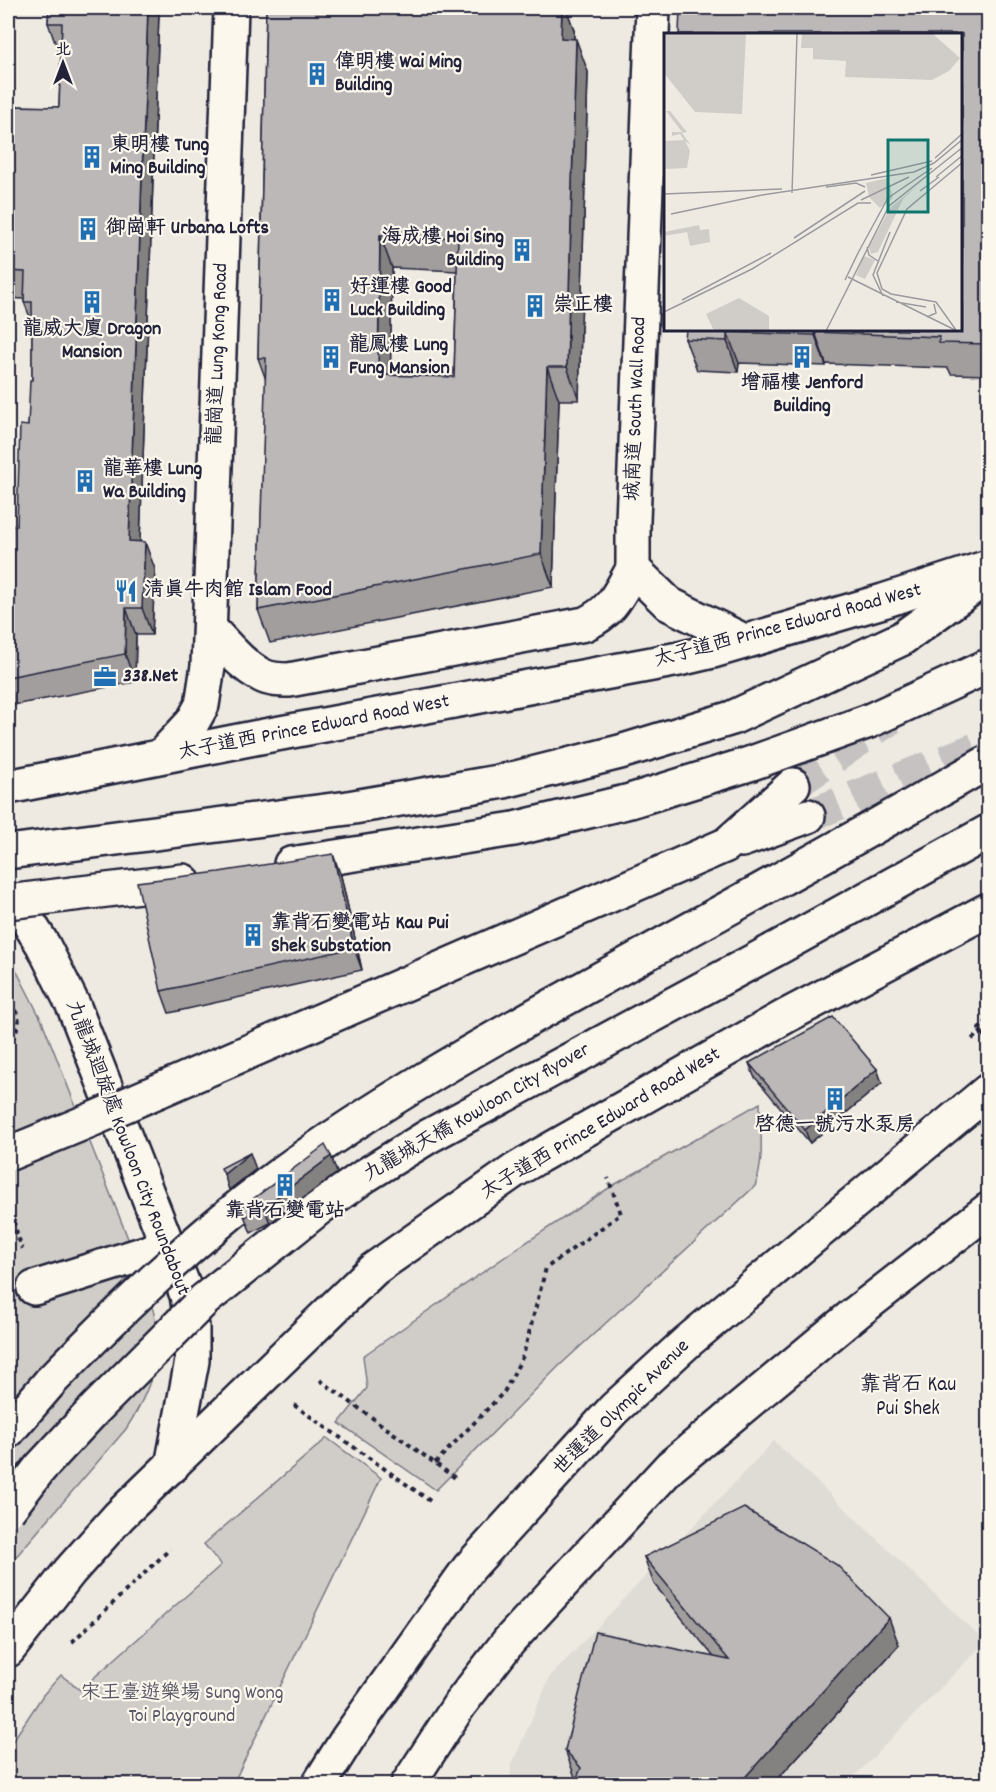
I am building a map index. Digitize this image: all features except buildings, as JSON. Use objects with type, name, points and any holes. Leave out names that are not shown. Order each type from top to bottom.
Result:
[{"type":"main road","name":"龍崗道 Lung Kong Road","points":[[210,629],[231,8]]},
{"type":"main road","name":"城南道 South Wall Road","points":[[633,569],[653,8]]},
{"type":"main road","name":"太子道西 Prince Edward Road West","points":[[8,787],[679,659],[883,601],[988,567]]},
{"type":"main road","points":[[210,629],[247,666],[272,679],[289,680],[585,624],[600,617],[610,608],[633,569],[669,604],[744,641]]},
{"type":"main road","points":[[8,852],[359,806],[504,781],[620,752],[732,718],[901,639],[988,576]]},
{"type":"main road","name":"太子道西 Prince Edward Road West","points":[[161,756],[192,723],[202,705],[208,666],[210,629]]},
{"type":"main road","points":[[267,868],[514,829],[630,801],[749,764],[870,721],[988,666]]},
{"type":"main road","points":[[8,1431],[51,1381],[122,1308],[199,1238],[279,1176],[327,1143],[501,1034],[988,762]]},
{"type":"main road","points":[[726,845],[793,785]]},
{"type":"main road","points":[[8,1154],[726,845],[808,816]]},
{"type":"main road","name":"九龍城天橋 Kowloon City flyover","points":[[8,1510],[40,1468],[95,1409],[204,1300],[273,1243],[366,1175],[429,1136],[988,832]]},
{"type":"main road","points":[[16,908],[212,877]]},
{"type":"main road","name":"九龍城迴旋處 Kowloon City Roundabout","points":[[16,908],[43,945],[74,1007],[187,1295],[192,1327],[192,1361],[172,1466]]},
{"type":"main road","name":"太子道西 Prince Edward Road West","points":[[172,1466],[374,1269],[514,1171],[786,1016],[988,910]]},
{"type":"main road","name":"世運道 Olympic Avenue","points":[[319,1785],[355,1728],[469,1568],[614,1410],[687,1342],[988,1091]]},
{"type":"main road","points":[[408,1785],[460,1704],[509,1641],[670,1467],[857,1312],[988,1210]]},
{"type":"main road","points":[[34,1288],[168,1246]]},
{"type":"main road","points":[[8,1650],[70,1571],[119,1516],[172,1466]]},
{"type":"path","points":[[8,1004],[15,1009],[19,1022],[18,1029],[8,1044]]},
{"type":"path","points":[[983,1035],[979,1029],[988,1020]]},
{"type":"path","points":[[972,1039],[983,1035],[988,1027]]},
{"type":"path","points":[[435,1463],[504,1392],[523,1356],[546,1268],[621,1214],[608,1178]]},
{"type":"path","points":[[317,1378],[352,1406],[458,1480]]},
{"type":"path","points":[[289,1401],[433,1503]]},
{"type":"path","points":[[68,1646],[171,1549]]},
{"type":"shaded area","points":[[774,1441],[985,1642],[847,1784],[509,1784],[512,1764],[550,1677]]},
{"type":"green space","points":[[8,954],[42,1021],[144,1279],[151,1300],[157,1339],[156,1357],[146,1392],[126,1429],[8,1566]]},
{"type":"green space","points":[[760,1103],[761,1156],[755,1186],[559,1366],[436,1490],[339,1423],[367,1388],[363,1356],[519,1247],[612,1186]]},
{"type":"green space","name":"宋王臺遊樂場 Sung Wong Toi Playground","points":[[327,1438],[381,1478],[233,1784],[8,1784],[8,1748],[43,1695],[61,1675],[80,1690],[221,1565],[204,1544]]},
{"type":"tunnel","points":[[793,785],[891,718]]},
{"type":"tunnel","points":[[808,816],[988,744]]},
{"type":"place","name":"偉明樓 Wai Ming Building","points":[[317,74]]},
{"type":"place","name":"東明樓 Tung Ming Building","points":[[92,157]]},
{"type":"place","name":"御崗軒 Urbana Lofts","points":[[88,229]]},
{"type":"place","name":"海成樓 Hoi Sing Building","points":[[522,250]]},
{"type":"place","name":"好運樓 Good Luck Building","points":[[332,300]]},
{"type":"place","name":"龍威大廈 Dragon Mansion","points":[[92,302]]},
{"type":"place","name":"崇正樓","points":[[535,306]]},
{"type":"place","name":"龍鳳樓 Lung Fung Mansion","points":[[331,357]]},
{"type":"place","name":"增福樓 Jenford Building","points":[[802,357]]},
{"type":"place","name":"龍華樓 Lung Wa Building","points":[[85,481]]},
{"type":"place","name":"清真牛肉館 Islam Food","points":[[126,591]]},
{"type":"place","name":"338.Net","points":[[105,677]]},
{"type":"place","name":"靠背石變電站 Kau Pui Shek Substation","points":[[253,935]]},
{"type":"place","name":"啓德一號污水泵房","points":[[835,1099]]},
{"type":"place","name":"靠背石變電站","points":[[285,1185]]},
{"type":"district","name":"靠背石 Kau Pui Shek","points":[[908,1398]]}]
